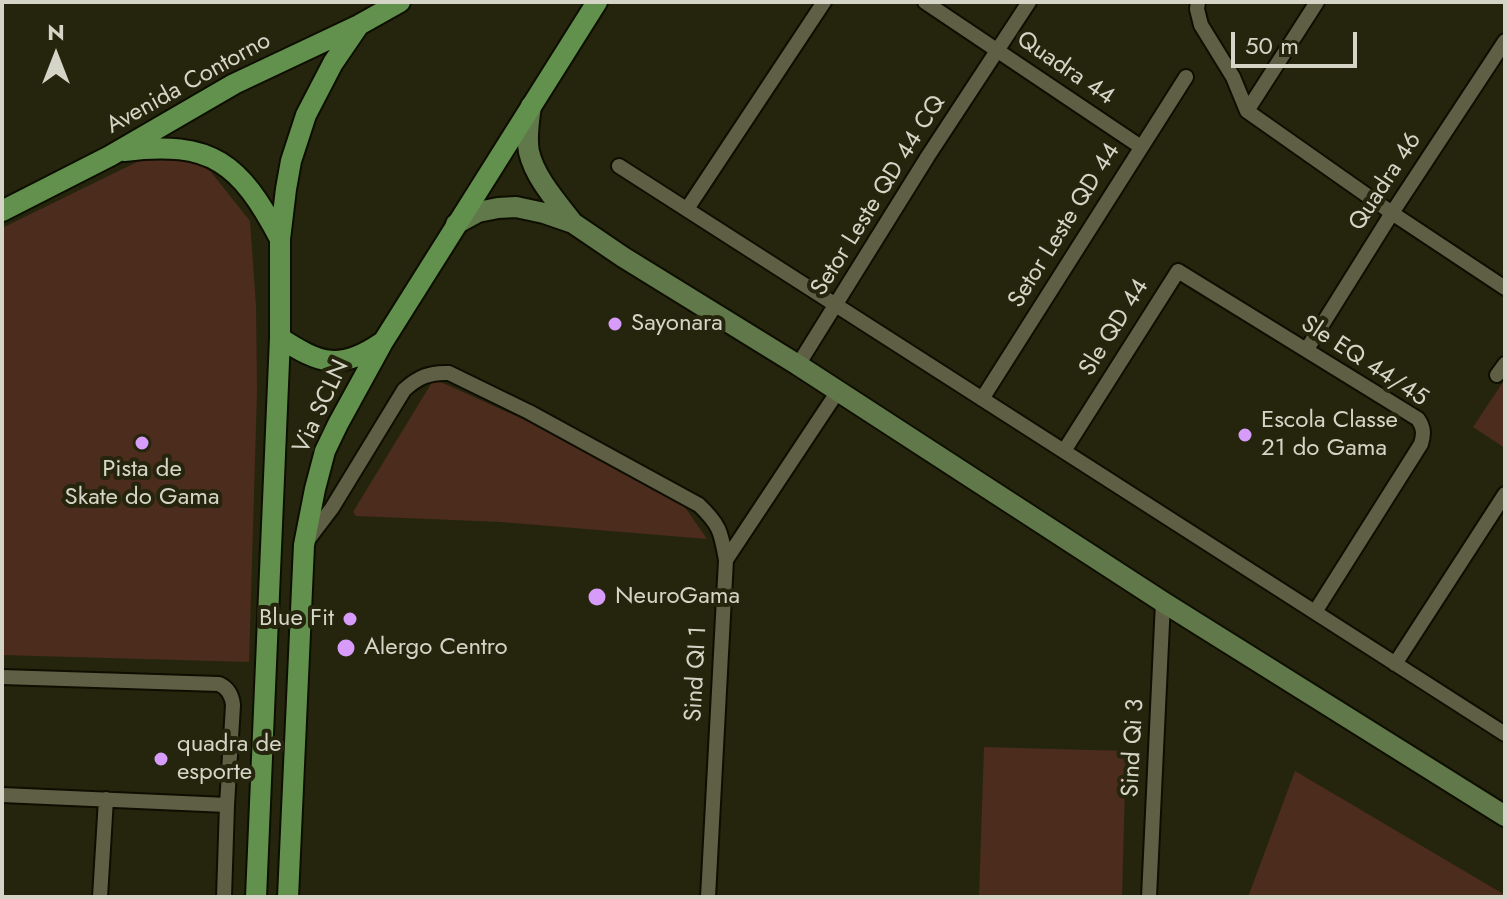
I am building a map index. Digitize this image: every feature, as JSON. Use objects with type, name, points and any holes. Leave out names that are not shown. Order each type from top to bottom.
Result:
[{"type":"main road","name":"Avenida Contorno","points":[[2,211],[116,152],[234,84],[359,25],[400,2]]},
{"type":"main road","name":"Via SCLN","points":[[288,897],[304,545],[325,451],[383,342],[597,2]]},
{"type":"main road","name":"Via SCLN","points":[[256,897],[280,338],[280,239],[291,161],[306,115],[333,63],[359,25]]},
{"type":"main road","points":[[531,106],[528,135],[534,166],[573,223]]},
{"type":"main road","points":[[116,152],[172,148],[214,158],[235,172],[252,192],[280,239]]},
{"type":"main road","points":[[456,224],[478,212],[516,207],[573,223],[1163,602],[1505,816]]},
{"type":"main road","points":[[280,338],[311,356],[340,362],[365,354],[383,342]]},
{"type":"main road","points":[[268,613],[286,620],[300,618]]},
{"type":"main road","points":[[267,662],[284,652],[299,661]]},
{"type":"street","points":[[687,209],[824,2]]},
{"type":"street","name":"Quadra 44","points":[[925,2],[1141,147]]},
{"type":"street","points":[[998,51],[1029,2]]},
{"type":"street","points":[[1198,2],[1201,25],[1233,77],[1247,111],[1505,288]]},
{"type":"street","points":[[1247,111],[1317,2]]},
{"type":"street","name":"Quadra 46","points":[[1307,349],[1505,41]]},
{"type":"street","name":"Setor Leste QD 44 CQ","points":[[798,365],[928,156],[998,51]]},
{"type":"street","name":"Setor Leste QD 44","points":[[982,399],[1186,77]]},
{"type":"street","points":[[619,166],[1505,734]]},
{"type":"street","name":"Sle QD 44","points":[[1064,451],[1176,273],[1180,271],[1219,297]]},
{"type":"street","name":"Sle EQ 44/45","points":[[1219,297],[1418,419],[1423,426],[1421,444],[1315,612]]},
{"type":"street","points":[[304,545],[332,508],[404,390],[424,376],[449,373],[529,412],[699,505],[714,520],[726,560]]},
{"type":"street","points":[[726,560],[838,391]]},
{"type":"street","points":[[1395,664],[1505,494]]},
{"type":"street","name":"Sind QI 1","points":[[708,897],[726,560]]},
{"type":"street","name":"Sind Qi 3","points":[[1149,897],[1163,602]]},
{"type":"street","points":[[2,677],[219,684],[225,687],[233,705],[224,897]]},
{"type":"street","points":[[2,795],[227,805]]},
{"type":"street","points":[[100,897],[106,799]]},
{"type":"shaded area","points":[[143,159],[203,162],[250,221],[256,306],[257,392],[249,662],[2,655],[2,228]]},
{"type":"shaded area","points":[[434,379],[547,430],[682,503],[707,539],[501,522],[356,516],[353,512]]},
{"type":"shaded area","points":[[1505,379],[1505,448],[1473,427]]},
{"type":"shaded area","points":[[984,747],[1126,751],[1122,897],[979,897]]},
{"type":"shaded area","points":[[1295,771],[1505,895],[1505,897],[1248,897]]},
{"type":"place","name":"Sayonara","points":[[615,324]]},
{"type":"place","name":"Escola Classe 21 do Gama","points":[[1245,435]]},
{"type":"place","name":"Pista de Skate do Gama","points":[[142,443]]},
{"type":"place","name":"NeuroGama","points":[[597,597]]},
{"type":"place","name":"Blue Fit","points":[[350,619]]},
{"type":"place","name":"Alergo Centro","points":[[346,648]]},
{"type":"place","name":"quadra de esporte","points":[[161,759]]}]
